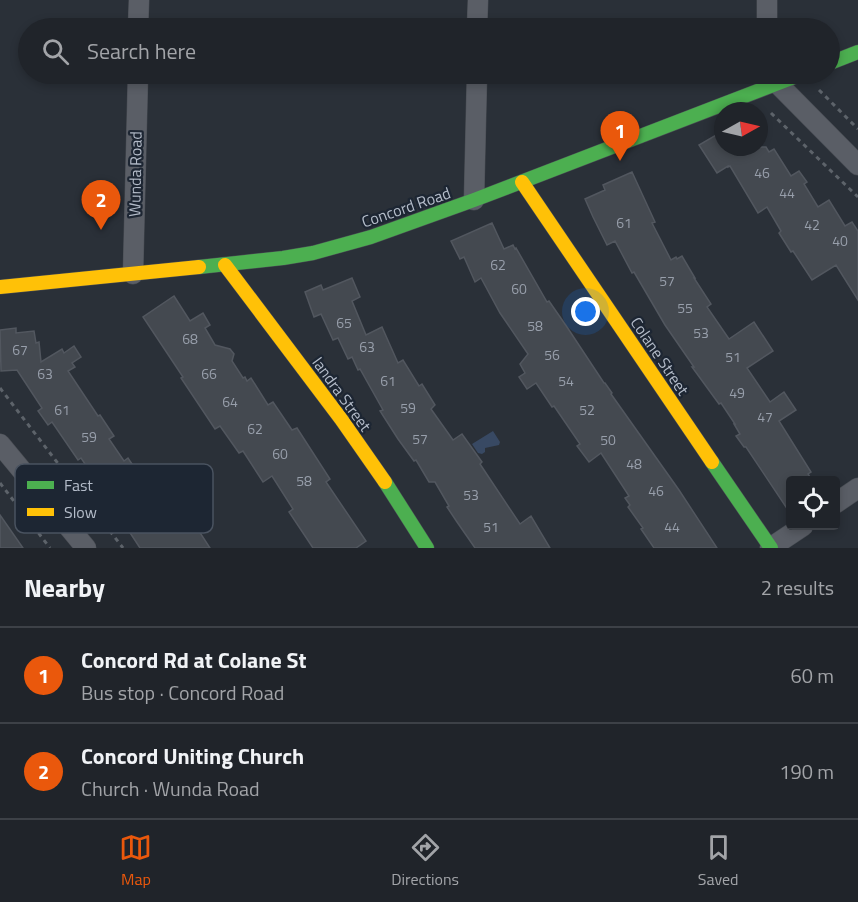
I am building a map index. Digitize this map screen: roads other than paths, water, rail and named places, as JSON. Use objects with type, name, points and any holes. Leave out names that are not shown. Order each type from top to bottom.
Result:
[{"type":"main road","points":[[840,59],[858,52]]},
{"type":"main road","name":"Concord Road","points":[[0,287],[225,265],[283,258],[342,246],[522,182],[763,84]]},
{"type":"main road","name":"Colane Street","points":[[522,182],[771,548]]},
{"type":"main road","name":"Iandra Street","points":[[225,265],[341,419],[427,548]]},
{"type":"street","points":[[138,18],[139,0]]},
{"type":"street","points":[[477,18],[478,0]]},
{"type":"street","points":[[767,0],[767,18]]},
{"type":"street","name":"Wunda Road","points":[[133,274],[138,84]]},
{"type":"street","points":[[474,200],[477,84]]},
{"type":"street","points":[[773,84],[858,165]]},
{"type":"street","points":[[0,444],[17,464]]},
{"type":"street","points":[[840,500],[858,488]]},
{"type":"street","points":[[771,548],[796,530]]},
{"type":"street","points":[[74,533],[86,548]]},
{"type":"water","points":[[493,431],[500,442],[499,445],[485,448],[482,454],[478,453],[472,444]]},
{"type":"place","name":"Concord Rd at Colane St","points":[[620,161]]},
{"type":"place","name":"Concord Uniting Church","points":[[101,230]]}]
